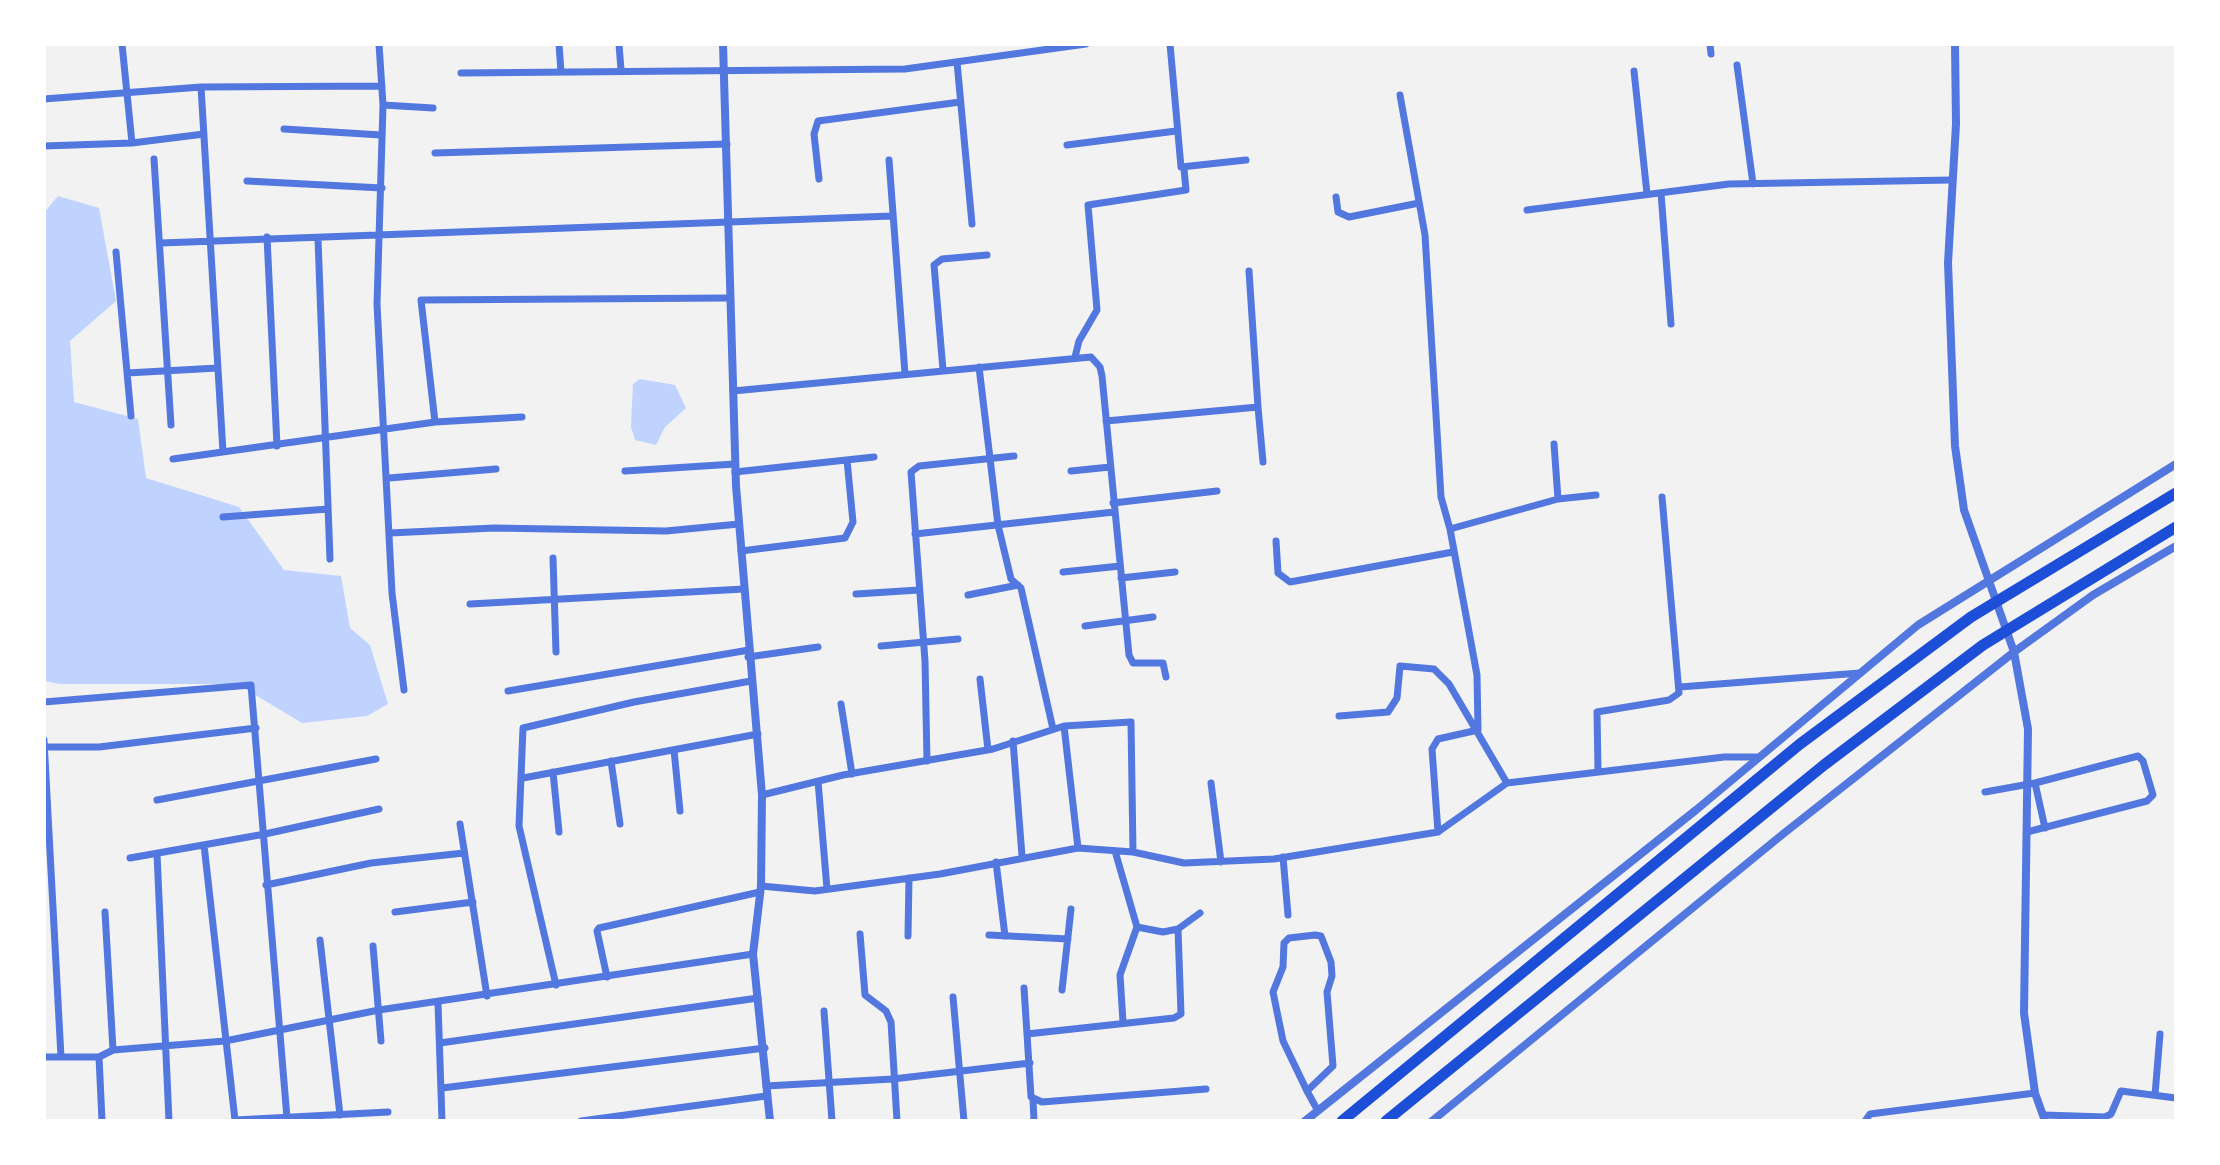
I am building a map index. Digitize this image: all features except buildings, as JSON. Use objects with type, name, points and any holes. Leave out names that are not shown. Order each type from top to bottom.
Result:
[{"type":"highway","points":[[1342,1121],[1800,744],[1971,617],[2176,493]]},
{"type":"highway","points":[[1386,1121],[1824,765],[1983,645],[2176,527]]},
{"type":"street","points":[[122,44],[132,143]]},
{"type":"street","points":[[379,44],[383,105],[377,304],[389,478],[392,593],[404,690]]},
{"type":"street","points":[[559,44],[561,72]]},
{"type":"street","points":[[619,44],[621,70]]},
{"type":"street","points":[[723,44],[735,468],[762,795],[760,889],[753,954],[765,1048],[770,1121]]},
{"type":"street","points":[[461,73],[905,69],[1086,44]]},
{"type":"street","points":[[1075,357],[1079,341],[1097,310],[1088,205],[1186,190],[1184,169],[1179,164],[1170,44]]},
{"type":"street","points":[[1710,44],[1711,54]]},
{"type":"street","points":[[1955,44],[1956,124],[1948,263],[1955,446],[1964,510],[2014,652],[2028,729],[2031,784],[2027,832],[2024,1013],[2035,1093],[2045,1118],[2105,1117],[2111,1114],[2121,1091],[2176,1098]]},
{"type":"street","points":[[957,62],[972,224]]},
{"type":"street","points":[[1737,65],[1753,184]]},
{"type":"street","points":[[1634,71],[1647,194]]},
{"type":"street","points":[[44,99],[129,95],[201,87],[382,86]]},
{"type":"street","points":[[201,87],[223,452]]},
{"type":"street","points":[[1400,95],[1425,235],[1441,497],[1450,529],[1477,675],[1478,730]]},
{"type":"street","points":[[819,179],[814,134],[818,121],[960,102]]},
{"type":"street","points":[[383,105],[433,108]]},
{"type":"street","points":[[284,129],[381,135]]},
{"type":"street","points":[[1067,145],[1176,131]]},
{"type":"street","points":[[44,146],[132,143],[204,134]]},
{"type":"street","points":[[435,153],[727,144]]},
{"type":"street","points":[[154,159],[171,425]]},
{"type":"street","points":[[889,160],[905,374]]},
{"type":"street","points":[[1184,169],[1246,160]]},
{"type":"street","points":[[1527,210],[1753,184],[1951,180]]},
{"type":"street","points":[[247,181],[382,188]]},
{"type":"street","points":[[1661,193],[1671,324]]},
{"type":"street","points":[[1336,197],[1338,212],[1349,217],[1419,203]]},
{"type":"street","points":[[161,243],[892,216]]},
{"type":"street","points":[[267,237],[277,446]]},
{"type":"street","points":[[318,239],[323,440],[330,559]]},
{"type":"street","points":[[116,252],[131,416]]},
{"type":"street","points":[[943,370],[934,265],[942,259],[987,255]]},
{"type":"street","points":[[1249,271],[1263,462]]},
{"type":"street","points":[[435,422],[421,300],[728,298]]},
{"type":"street","points":[[733,391],[1091,357],[1100,367],[1130,660],[1163,663],[1166,677]]},
{"type":"street","points":[[979,367],[998,525],[1011,579],[1018,585],[1053,729]]},
{"type":"street","points":[[127,373],[218,368]]},
{"type":"street","points":[[1106,421],[1258,407]]},
{"type":"street","points":[[173,459],[435,422],[522,417]]},
{"type":"street","points":[[1554,444],[1558,499]]},
{"type":"street","points":[[927,761],[923,642],[911,472],[914,467],[1014,456]]},
{"type":"street","points":[[625,471],[735,468],[874,457]]},
{"type":"street","points":[[741,551],[845,538],[853,522],[847,460]]},
{"type":"street","points":[[1305,1121],[1759,757],[1918,625],[2176,464]]},
{"type":"street","points":[[1071,471],[1110,467]]},
{"type":"street","points":[[389,478],[496,469]]},
{"type":"street","points":[[915,534],[998,525],[1217,491]]},
{"type":"street","points":[[1450,529],[1558,499],[1596,495]]},
{"type":"street","points":[[1598,771],[1597,712],[1669,700],[1679,693],[1662,497]]},
{"type":"street","points":[[223,517],[328,509]]},
{"type":"street","points":[[390,533],[494,528],[666,531],[739,524]]},
{"type":"street","points":[[1276,541],[1278,573],[1290,582],[1453,552]]},
{"type":"street","points":[[1432,1121],[1783,834],[2014,652],[2093,595],[2176,546]]},
{"type":"street","points":[[553,558],[556,652]]},
{"type":"street","points":[[1063,572],[1120,566]]},
{"type":"street","points":[[1121,578],[1175,572]]},
{"type":"street","points":[[968,595],[1018,585]]},
{"type":"street","points":[[470,604],[744,589]]},
{"type":"street","points":[[856,594],[919,590]]},
{"type":"street","points":[[1085,626],[1153,617]]},
{"type":"street","points":[[881,646],[958,639]]},
{"type":"street","points":[[508,691],[749,654],[818,647]]},
{"type":"street","points":[[1339,716],[1382,714],[1394,708],[1397,669],[1404,665],[1442,673],[1507,783]]},
{"type":"street","points":[[1680,687],[1860,673]]},
{"type":"street","points":[[980,679],[988,750]]},
{"type":"street","points":[[556,985],[519,826],[523,778],[521,734],[526,725],[751,681]]},
{"type":"street","points":[[44,702],[248,684],[252,688],[287,1118]]},
{"type":"street","points":[[841,704],[852,774]]},
{"type":"street","points":[[762,795],[852,774],[988,750],[1064,726],[1131,722],[1133,852]]},
{"type":"street","points":[[1064,726],[1078,848]]},
{"type":"street","points":[[44,747],[99,747],[256,728]]},
{"type":"street","points":[[1438,832],[1432,749],[1438,739],[1478,730]]},
{"type":"street","points":[[523,778],[758,734]]},
{"type":"street","points":[[44,740],[47,847],[61,1057]]},
{"type":"street","points":[[1013,741],[1022,856]]},
{"type":"street","points":[[674,750],[680,811]]},
{"type":"street","points":[[1985,792],[2031,784],[2138,756],[2143,761],[2153,795],[2147,801],[2027,832]]},
{"type":"street","points":[[607,977],[597,931],[599,928],[760,889],[827,889],[1078,848],[1133,852],[1184,863],[1283,857],[1438,832],[1507,783],[1724,757],[1759,757]]},
{"type":"street","points":[[157,800],[376,759]]},
{"type":"street","points":[[611,761],[620,824]]},
{"type":"street","points":[[553,772],[559,832]]},
{"type":"street","points":[[818,781],[827,889]]},
{"type":"street","points":[[1211,783],[1221,862]]},
{"type":"street","points":[[2031,784],[2045,828]]},
{"type":"street","points":[[130,858],[265,834],[379,809]]},
{"type":"street","points":[[460,824],[487,996]]},
{"type":"street","points":[[204,845],[235,1120],[388,1112]]},
{"type":"street","points":[[1115,851],[1137,927],[1128,944],[1120,975],[1123,1022]]},
{"type":"street","points":[[266,885],[371,863],[464,853]]},
{"type":"street","points":[[157,854],[169,1121]]},
{"type":"street","points":[[1283,857],[1288,915]]},
{"type":"street","points":[[996,862],[1005,936]]},
{"type":"street","points":[[908,936],[909,878]]},
{"type":"street","points":[[395,912],[473,902]]},
{"type":"street","points":[[1062,990],[1071,909]]},
{"type":"street","points":[[105,912],[113,1050]]},
{"type":"street","points":[[1137,927],[1156,932],[1178,929],[1200,913]]},
{"type":"street","points":[[1027,1034],[1174,1018],[1181,1014],[1178,929]]},
{"type":"street","points":[[860,934],[865,995],[886,1011],[891,1022],[897,1121]]},
{"type":"street","points":[[989,935],[1068,939]]},
{"type":"street","points":[[1307,1091],[1333,1066],[1327,992],[1332,976],[1331,962],[1321,936],[1315,935],[1289,938],[1284,943],[1283,967],[1273,992],[1283,1041],[1307,1091],[1318,1111]]},
{"type":"street","points":[[320,940],[340,1115]]},
{"type":"street","points":[[373,946],[381,1041]]},
{"type":"street","points":[[44,1057],[99,1057],[113,1050],[225,1041],[278,1033],[379,1010],[753,954]]},
{"type":"street","points":[[1024,988],[1034,1121]]},
{"type":"street","points":[[953,997],[964,1121]]},
{"type":"street","points":[[440,1043],[758,998]]},
{"type":"street","points":[[438,1003],[442,1121]]},
{"type":"street","points":[[824,1011],[832,1121]]},
{"type":"street","points":[[2155,1095],[2160,1034]]},
{"type":"street","points":[[442,1088],[765,1048]]},
{"type":"street","points":[[99,1057],[102,1121]]},
{"type":"street","points":[[581,1121],[766,1091],[1030,1063]]},
{"type":"street","points":[[1033,1100],[1206,1089]]},
{"type":"street","points":[[1865,1121],[1870,1114],[2035,1093]]},
{"type":"water","points":[[58,196],[99,208],[116,301],[70,341],[74,402],[138,419],[146,478],[239,507],[284,570],[341,576],[350,628],[370,645],[388,704],[367,716],[302,723],[237,684],[60,684],[44,681],[44,213]]},
{"type":"water","points":[[640,379],[675,385],[686,408],[665,427],[656,445],[635,440],[631,427],[633,384]]}]
